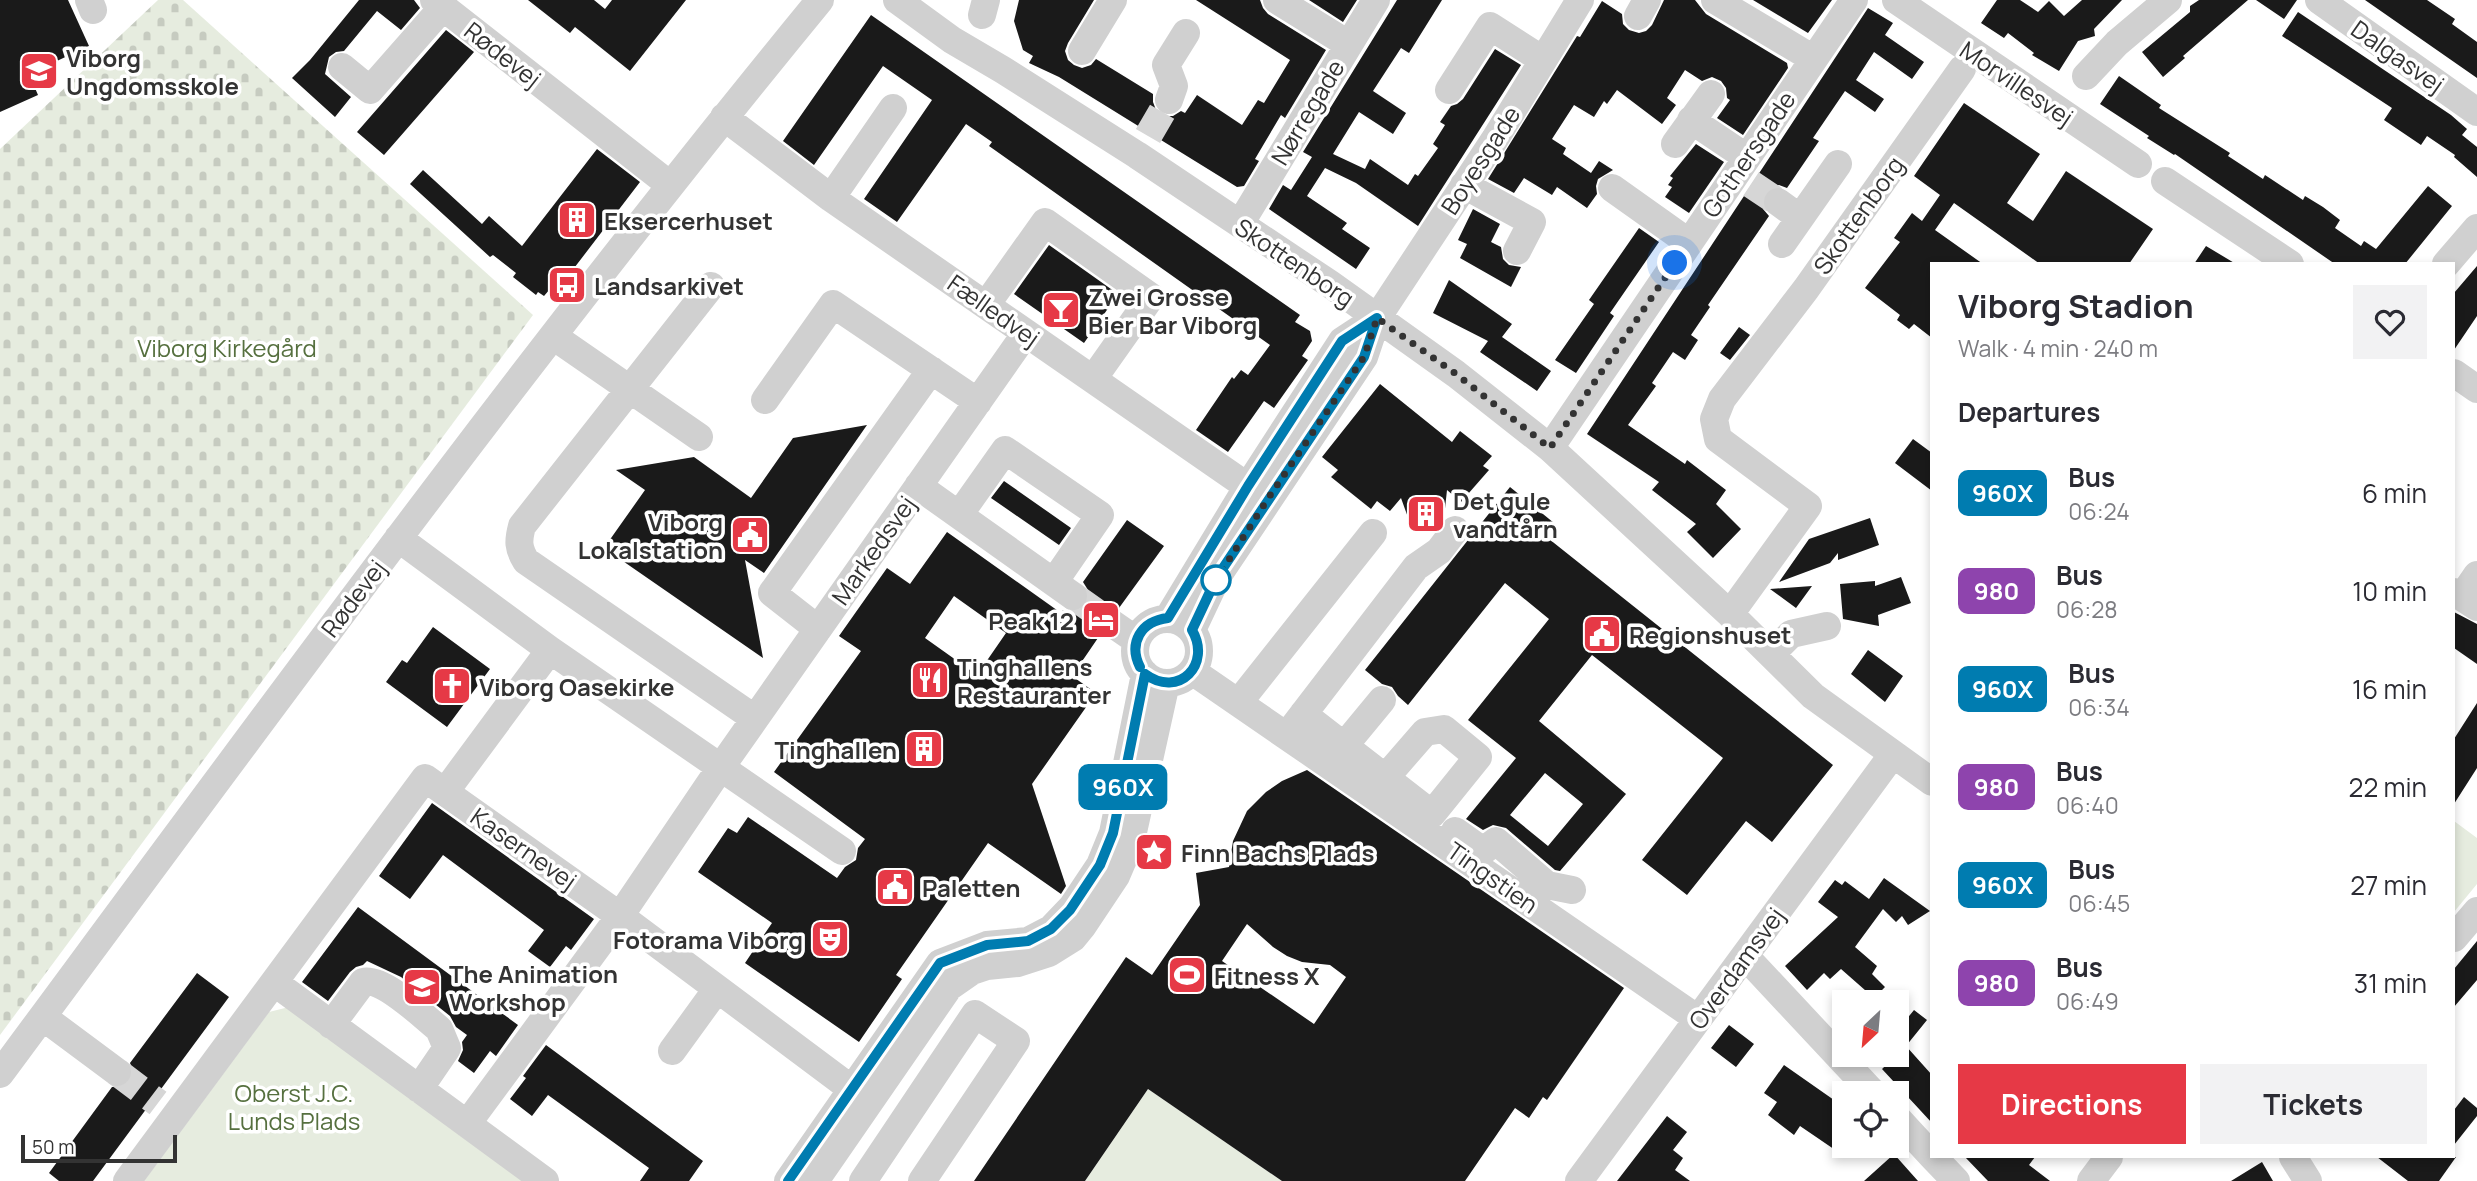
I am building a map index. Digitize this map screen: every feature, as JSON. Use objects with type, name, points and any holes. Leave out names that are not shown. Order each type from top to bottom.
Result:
[{"type":"street","name":"Rødevej","points":[[0,1074],[398,538],[670,185],[820,0]]},
{"type":"street","name":"Skottenborg","points":[[897,0],[952,40],[1142,145],[1240,224],[1456,374],[1550,448],[1730,614],[1813,695],[1930,781]]},
{"type":"street","points":[[1083,51],[1113,0]]},
{"type":"street","points":[[1277,0],[1348,44]]},
{"type":"street","name":"Nørregade","points":[[1240,224],[1376,0]]},
{"type":"street","name":"Boyesgade","points":[[1180,624],[1217,577],[1257,493],[1364,357],[1377,318],[1580,0]]},
{"type":"street","points":[[1715,0],[1812,58]]},
{"type":"street","name":"Gothersgade","points":[[1550,448],[1688,242],[1744,172],[1812,58],[1854,0]]},
{"type":"street","name":"Morvillesvej","points":[[1896,0],[2138,164]]},
{"type":"street","points":[[2085,76],[2117,43],[2168,0]]},
{"type":"street","name":"Dalgasvej","points":[[2319,0],[2477,113]]},
{"type":"street","name":"Rødevej","points":[[439,3],[670,185]]},
{"type":"street","points":[[342,66],[370,90],[439,3]]},
{"type":"street","points":[[1449,90],[1490,26],[1543,60]]},
{"type":"street","points":[[1169,100],[1174,86],[1166,65],[1186,33]]},
{"type":"street","name":"Skottenborg","points":[[1730,614],[1808,506],[1718,439],[1714,419],[1722,399],[1806,289],[1962,69]]},
{"type":"street","points":[[1675,144],[1710,94]]},
{"type":"street","points":[[831,198],[893,108]]},
{"type":"street","name":"Fælledvej","points":[[724,117],[831,198],[1257,493]]},
{"type":"street","points":[[1691,120],[1744,172]]},
{"type":"street","points":[[1782,244],[1789,210],[1838,164]]},
{"type":"street","points":[[2165,181],[2287,262]]},
{"type":"street","points":[[1464,185],[1532,222],[1517,251]]},
{"type":"street","points":[[1612,188],[1688,242]]},
{"type":"street","points":[[986,305],[1045,222],[1151,297],[1093,379]]},
{"type":"street","points":[[2448,262],[2477,228]]},
{"type":"street","points":[[710,286],[522,526],[519,550],[526,561],[754,719]]},
{"type":"street","points":[[765,400],[833,304],[978,402]]},
{"type":"street","name":"Markedsvej","points":[[620,916],[754,719],[1026,333]]},
{"type":"street","points":[[553,336],[699,437]]},
{"type":"street","points":[[818,629],[772,593],[931,370]]},
{"type":"street","points":[[2455,374],[2477,389]]},
{"type":"street","points":[[918,486],[1063,589],[1100,515],[1004,450],[959,515]]},
{"type":"street","points":[[1295,724],[1416,567],[1439,551],[1455,530]]},
{"type":"street","points":[[1239,702],[1373,533]]},
{"type":"street","points":[[398,538],[550,650],[842,851]]},
{"type":"street","points":[[1110,622],[1136,640]]},
{"type":"street","points":[[1152,622],[1180,624],[1198,639],[1198,661],[1185,678],[1156,679],[1136,659],[1136,640],[1145,626],[1152,622]]},
{"type":"street","points":[[1771,654],[1791,634],[1827,626]]},
{"type":"street","points":[[445,792],[550,650]]},
{"type":"street","points":[[1192,671],[1239,702],[1345,747],[1483,851],[1496,841],[1548,885],[1572,890]]},
{"type":"street","points":[[815,1181],[861,1096],[940,963],[987,945],[1028,941],[1051,929],[1070,910],[1100,865],[1113,833],[1156,679]]},
{"type":"street","points":[[1345,747],[1382,700]]},
{"type":"street","name":"Tingstien","points":[[1295,724],[1698,1019]]},
{"type":"street","points":[[1385,778],[1424,732],[1444,729],[1478,757],[1432,814]]},
{"type":"street","name":"Overdamsvej","points":[[1579,1181],[1894,754]]},
{"type":"street","name":"Kasernevej","points":[[127,1181],[166,1109],[275,983],[425,778],[620,916],[861,1096]]},
{"type":"street","points":[[2455,937],[2477,911]]},
{"type":"street","points":[[467,1124],[620,916]]},
{"type":"street","points":[[1745,956],[1862,1081]]},
{"type":"street","points":[[331,1025],[363,982],[371,980],[383,986],[439,1029],[443,1036],[447,1048],[419,1089]]},
{"type":"street","points":[[275,983],[545,1181]]},
{"type":"street","points":[[672,1051],[717,989]]},
{"type":"street","points":[[925,1088],[912,1080],[962,1006]]},
{"type":"street","points":[[863,1181],[975,1014],[1016,1041],[922,1181]]},
{"type":"street","points":[[43,1017],[117,1072]]},
{"type":"street","points":[[788,1181],[861,1096]]},
{"type":"street","points":[[1909,1131],[1930,1153]]},
{"type":"street","points":[[1935,1158],[1956,1181]]},
{"type":"street","points":[[2091,1181],[2108,1158]]},
{"type":"street","points":[[2294,1158],[2308,1181]]},
{"type":"green space","name":"Viborg Kirkegård","points":[[158,0],[183,0],[533,315],[0,1035],[0,149]]},
{"type":"green space","points":[[2455,822],[2477,838],[2477,884],[2455,911]]},
{"type":"green space","name":"Oberst J.C. Lunds Plads","points":[[289,1007],[528,1181],[144,1181],[269,1012]]},
{"type":"green space","points":[[1148,1089],[1282,1181],[1085,1181]]},
{"type":"building","points":[[0,0],[68,0],[89,46],[29,74],[38,95],[0,112]]},
{"type":"building","points":[[359,0],[414,0],[420,8],[401,30],[377,11],[344,51],[329,57],[325,74],[351,97],[335,117],[292,78]]},
{"type":"building","points":[[528,0],[594,0],[605,9],[612,0],[686,0],[630,71],[575,27],[570,33]]},
{"type":"building","points":[[1019,0],[1094,0],[1068,43],[1065,51],[1068,60],[1082,68],[1091,65],[1096,59],[1153,94],[1156,110],[1164,116],[1173,116],[1181,111],[1185,113],[1197,95],[1242,125],[1258,100],[1264,103],[1290,60],[1196,0],[1260,0],[1268,14],[1326,50],[1285,118],[1281,115],[1255,159],[1259,161],[1244,186],[1237,187],[1059,77],[1029,63],[1033,56],[1023,50],[1014,21]]},
{"type":"building","points":[[1309,0],[1357,0],[1343,22]]},
{"type":"building","points":[[1397,0],[1442,0],[1409,53],[1401,48],[1373,91],[1406,113],[1393,134],[1359,112],[1333,154],[1365,169],[1370,159],[1408,185],[1438,148],[1433,144],[1445,125],[1440,122],[1451,106],[1463,99],[1495,49],[1521,65],[1418,226],[1356,183],[1325,168],[1307,196],[1347,223],[1342,229],[1370,248],[1356,269],[1269,209],[1283,185],[1291,190],[1312,157],[1303,152]]},
{"type":"building","points":[[1664,0],[1695,0],[1706,14],[1787,63],[1788,68],[1743,135],[1717,118],[1730,100],[1721,81],[1712,77],[1702,81],[1685,70],[1667,98],[1676,105],[1662,124],[1617,90],[1607,104],[1604,101],[1594,117],[1574,105],[1552,139],[1566,148],[1563,154],[1591,173],[1599,161],[1613,170],[1598,179],[1597,194],[1587,208],[1557,187],[1552,195],[1524,178],[1514,193],[1488,179],[1577,36],[1580,37],[1602,1],[1622,14],[1623,24],[1629,30],[1639,33],[1652,25]]},
{"type":"building","points":[[1753,0],[1832,0],[1808,33]]},
{"type":"building","points":[[1997,0],[2020,0],[2038,12],[2049,1],[2064,16],[2082,0],[2122,0],[2094,29],[2095,36],[2078,41],[2059,71],[2032,55],[2034,53],[2008,33],[2004,38],[1981,23]]},
{"type":"building","points":[[2199,0],[2248,0],[2183,56],[2185,58],[2163,77],[2142,52],[2190,12],[2190,6]]},
{"type":"building","points":[[2256,0],[2297,0],[2284,19]]},
{"type":"building","points":[[2365,0],[2427,0],[2455,19],[2452,24],[2477,42],[2477,78]]},
{"type":"building","points":[[1868,8],[1893,23],[1885,35],[1924,62],[1912,79],[1874,52],[1856,80],[1884,99],[1875,112],[1845,91],[1813,138],[1819,141],[1787,188],[1779,185],[1765,192],[1761,201],[1769,216],[1708,305],[1710,307],[1691,335],[1698,340],[1685,360],[1673,352],[1652,383],[1656,386],[1628,425],[1685,464],[1687,460],[1726,490],[1716,504],[1741,529],[1713,558],[1687,532],[1696,524],[1652,490],[1659,482],[1587,434]]},
{"type":"building","points":[[2298,12],[2451,115],[2467,129],[2462,135],[2477,147],[2477,177],[2454,157],[2455,155],[2427,136],[2421,145],[2384,120],[2392,108],[2282,36]]},
{"type":"building","points":[[871,15],[1300,315],[1295,322],[1310,331],[1312,341],[1302,356],[1308,360],[1274,408],[1264,401],[1228,452],[1196,430],[1232,377],[1234,379],[1241,370],[1248,375],[1270,345],[989,146],[992,142],[966,124],[897,222],[864,199],[932,100],[883,66],[814,165],[783,141]]},
{"type":"building","points":[[446,30],[474,52],[384,155],[357,132]]},
{"type":"building","points":[[2119,76],[2161,105],[2159,108],[2230,153],[2228,156],[2263,179],[2265,175],[2303,200],[2305,196],[2323,207],[2340,220],[2335,228],[2361,246],[2364,241],[2376,249],[2428,186],[2452,206],[2407,262],[2332,262],[2100,104]]},
{"type":"building","points":[[1964,103],[2040,154],[2007,203],[2033,221],[2066,171],[2153,229],[2130,262],[2037,262],[1954,203],[1935,230],[1980,262],[1930,262],[1930,336],[1914,324],[1909,329],[1897,320],[1900,315],[1865,288],[1900,242],[1894,238],[1912,213],[1922,221],[1940,195],[1914,176]]},
{"type":"building","points":[[1696,144],[1724,162],[1689,213],[1665,197],[1672,187],[1668,185],[1673,178],[1670,176]]},
{"type":"building","name":"Eksercerhuset","points":[[597,149],[640,182],[555,293],[550,289],[544,296],[538,292],[536,295],[513,277],[516,273],[493,255],[490,257],[410,184],[423,170],[482,224],[489,216],[522,246]]},
{"type":"building","points":[[1473,209],[1500,224],[1491,242],[1501,247],[1503,259],[1509,265],[1521,267],[1511,287],[1460,258],[1467,244],[1458,240]]},
{"type":"building","points":[[1639,228],[1659,242],[1610,313],[1614,316],[1576,373],[1555,360],[1594,304],[1589,300]]},
{"type":"building","points":[[1049,245],[1118,294],[1084,343],[1014,294]]},
{"type":"building","points":[[2206,246],[2233,262],[2195,262]]},
{"type":"building","points":[[2477,266],[2477,316],[2455,349],[2455,292]]},
{"type":"building","points":[[1449,280],[1512,324],[1502,337],[1551,371],[1537,391],[1480,352],[1488,341],[1433,313]]},
{"type":"building","points":[[1739,327],[1750,335],[1730,360],[1720,353]]},
{"type":"building","points":[[1380,384],[1452,442],[1460,431],[1492,456],[1483,466],[1489,470],[1461,502],[1447,490],[1444,518],[1433,531],[1427,532],[1410,523],[1401,498],[1390,511],[1377,501],[1371,509],[1331,477],[1338,470],[1322,457]]},
{"type":"building","points":[[867,425],[764,573],[745,560],[763,658],[604,548],[645,490],[616,470],[694,457],[751,498],[793,438]]},
{"type":"building","points":[[1913,439],[1930,452],[1930,489],[1895,463]]},
{"type":"building","points":[[1004,481],[1071,528],[1059,545],[991,498]]},
{"type":"building","name":"Regionshuset","points":[[1510,487],[1554,523],[1544,535],[1833,765],[1772,842],[1746,821],[1687,895],[1642,860],[1723,758],[1592,655],[1539,721],[1626,794],[1560,871],[1555,870],[1506,828],[1493,825],[1483,830],[1466,819],[1516,758],[1468,720],[1549,619],[1505,583],[1408,705],[1392,687],[1382,684],[1365,670]],"holes":[[[1545,773],[1583,804],[1548,846],[1510,815]]]},
{"type":"building","points":[[1870,518],[1879,545],[1838,560],[1838,553],[1830,563],[1779,582],[1809,539]]},
{"type":"building","points":[[1127,520],[1164,546],[1119,608],[1104,607],[1096,613],[1095,628],[1100,635],[1072,676],[1096,693],[1032,784],[1066,886],[1061,894],[988,843],[896,975],[902,979],[859,1042],[745,963],[772,923],[698,872],[728,828],[737,833],[748,817],[837,878],[845,867],[856,860],[858,848],[865,839],[774,772],[861,651],[839,636],[887,568],[910,584],[947,532],[1061,613],[1063,610],[1079,611],[1086,606],[1088,590],[1083,582]],"holes":[[[954,596],[1006,633],[977,675],[925,638]]]},
{"type":"building","points":[[1901,577],[1911,603],[1878,615],[1879,626],[1843,619],[1840,584],[1875,581],[1875,586]]},
{"type":"building","points":[[1812,586],[1796,608],[1770,589]]},
{"type":"building","points":[[2455,613],[2477,624],[2477,664],[2455,649]]},
{"type":"building","name":"Viborg Oasekirke","points":[[433,627],[490,669],[447,727],[386,682],[402,660],[407,663]]},
{"type":"building","points":[[1868,650],[1903,676],[1885,702],[1851,674]]},
{"type":"building","points":[[2477,703],[2477,768],[2455,802],[2455,737]]},
{"type":"building","points":[[1307,770],[1624,988],[1547,1100],[1543,1097],[1529,1118],[1515,1108],[1465,1181],[1282,1181],[1148,1089],[1085,1181],[974,1181],[1126,957],[1152,975],[1200,905],[1196,873],[1229,867],[1233,841],[1247,811],[1282,781]],"holes":[[[1247,924],[1273,947],[1302,962],[1330,965],[1346,977],[1314,1024],[1222,961]]]},
{"type":"building","points":[[432,803],[594,919],[571,950],[566,946],[550,967],[528,951],[544,930],[443,855],[410,899],[379,876]]},
{"type":"building","points":[[1884,878],[1930,911],[1908,925],[1902,916],[1896,922],[1883,909],[1855,947],[1877,966],[1872,974],[1885,987],[1882,990],[1865,990],[1841,969],[1830,979],[1824,973],[1807,990],[1785,966],[1838,917],[1818,902],[1835,880],[1842,885],[1845,881],[1869,899]]},
{"type":"building","points":[[358,907],[518,1025],[496,1056],[490,1051],[474,1073],[458,1061],[463,1050],[462,1042],[467,1035],[456,1027],[450,1016],[401,977],[367,961],[350,972],[328,1001],[302,982]]},
{"type":"building","points":[[2477,941],[2477,980],[2455,1006],[2455,968]]},
{"type":"building","points":[[197,973],[229,997],[93,1181],[59,1181],[49,1173],[112,1087],[123,1087],[131,1081],[134,1073],[130,1063]]},
{"type":"building","points":[[1914,1010],[1927,1020],[1909,1042],[1909,1016]]},
{"type":"building","points":[[1729,1025],[1754,1044],[1736,1067],[1711,1048]]},
{"type":"building","points":[[546,1045],[703,1161],[689,1181],[640,1181],[649,1168],[548,1095],[532,1116],[510,1099]]},
{"type":"building","points":[[1909,1049],[1930,1073],[1930,1121],[1909,1098],[1909,1081],[1893,1081],[1882,1069],[1909,1068]]},
{"type":"building","points":[[1784,1065],[1832,1099],[1832,1148],[1800,1126],[1794,1135],[1768,1115],[1777,1102],[1764,1093]]},
{"type":"building","points":[[2464,1097],[2477,1108],[2477,1116],[2455,1144],[2455,1109]]},
{"type":"building","points":[[1667,1116],[1687,1132],[1673,1150],[1683,1158],[1675,1170],[1690,1181],[1617,1181]]},
{"type":"building","points":[[2456,1157],[2439,1181],[2408,1181],[2378,1158]]},
{"type":"building","points":[[1890,1158],[1898,1158],[1918,1181],[1864,1181]]},
{"type":"building","points":[[1966,1158],[2034,1158],[2029,1165],[2050,1181],[1988,1181]]},
{"type":"building","points":[[2262,1162],[2273,1181],[2231,1181]]},
{"type":"tunnel","points":[[1148,136],[1169,100]]},
{"type":"tunnel","points":[[1751,184],[1778,202]]},
{"type":"tunnel","points":[[1073,596],[1110,622]]},
{"type":"tunnel","points":[[117,1072],[158,1103]]},
{"type":"bus line","name":"960X","points":[[788,1181],[940,963],[987,945],[1017,943],[1039,936],[1061,920],[1090,881],[1100,865],[1113,833],[1145,674],[1166,683],[1185,678],[1192,671],[1200,650],[1198,639],[1192,630],[1217,577],[1364,357],[1377,318],[1342,341],[1248,486],[1168,618],[1152,622],[1140,633],[1135,650],[1140,667]]},
{"type":"place","name":"Viborg Ungdomsskole","points":[[39,71]]},
{"type":"place","name":"Eksercerhuset","points":[[577,220]]},
{"type":"place","name":"Landsarkivet","points":[[567,285]]},
{"type":"place","name":"Zwei Grosse Bier Bar Viborg","points":[[1061,310]]},
{"type":"place","name":"Det gule vandtårn","points":[[1426,514]]},
{"type":"place","name":"Viborg Lokalstation","points":[[750,535]]},
{"type":"place","name":"Peak 12","points":[[1101,620]]},
{"type":"place","name":"Regionshuset","points":[[1602,634]]},
{"type":"place","name":"Tinghallens Restauranter","points":[[930,680]]},
{"type":"place","name":"Viborg Oasekirke","points":[[452,686]]},
{"type":"place","name":"Tinghallen","points":[[924,749]]},
{"type":"place","name":"Finn Bachs Plads","points":[[1154,852]]},
{"type":"place","name":"Paletten","points":[[895,887]]},
{"type":"place","name":"Fotorama Viborg","points":[[830,939]]},
{"type":"place","name":"Fitness X","points":[[1187,975]]},
{"type":"place","name":"The Animation Workshop","points":[[422,987]]},
{"type":"route","points":[[1216,580],[1364,357],[1377,318],[1456,374],[1550,448],[1675,263]]}]
